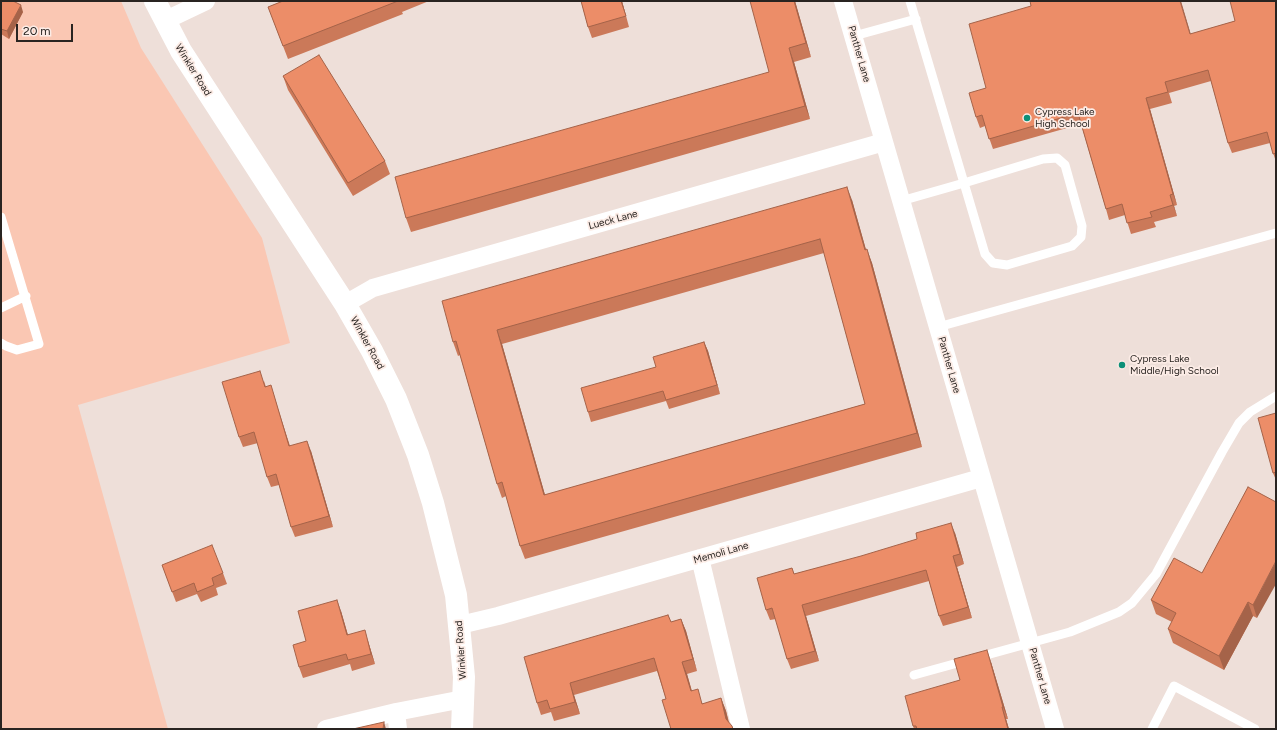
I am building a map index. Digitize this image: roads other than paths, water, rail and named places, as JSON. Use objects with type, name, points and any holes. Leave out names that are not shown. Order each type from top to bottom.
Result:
[{"type":"street","name":"Winkler Road","points":[[155,1],[164,21],[181,51],[345,304],[372,351],[396,399],[418,455],[433,503],[451,573],[460,625],[464,677],[462,729]]},
{"type":"street","points":[[164,21],[206,1]]},
{"type":"street","name":"Panther Lane","points":[[844,1],[981,478],[1055,729]]},
{"type":"street","name":"Lueck Lane","points":[[345,304],[379,286],[884,142]]},
{"type":"street","name":"Memoli Lane","points":[[460,625],[498,616],[981,478]]},
{"type":"street","points":[[700,558],[741,729]]},
{"type":"street","points":[[326,729],[397,721],[463,700]]},
{"type":"lane","points":[[901,201],[964,183],[1043,159],[1057,158],[1065,165],[1082,226],[1081,237],[1072,246],[1007,265],[993,263],[985,254],[964,183],[916,19],[910,1]]},
{"type":"lane","points":[[854,36],[916,19]]},
{"type":"lane","points":[[1,217],[26,296],[39,344],[17,350],[6,346],[1,342]]},
{"type":"lane","points":[[938,327],[1276,233]]},
{"type":"lane","points":[[1,308],[26,296]]},
{"type":"lane","points":[[914,675],[1070,632],[1119,612],[1132,603],[1156,574],[1239,423],[1250,412],[1276,396]]},
{"type":"lane","points":[[1152,729],[1174,686],[1255,729]]},
{"type":"place","name":"Cypress Lake High School","points":[[1027,118]]},
{"type":"place","name":"Cypress Lake Middle/High School","points":[[1122,365]]}]
